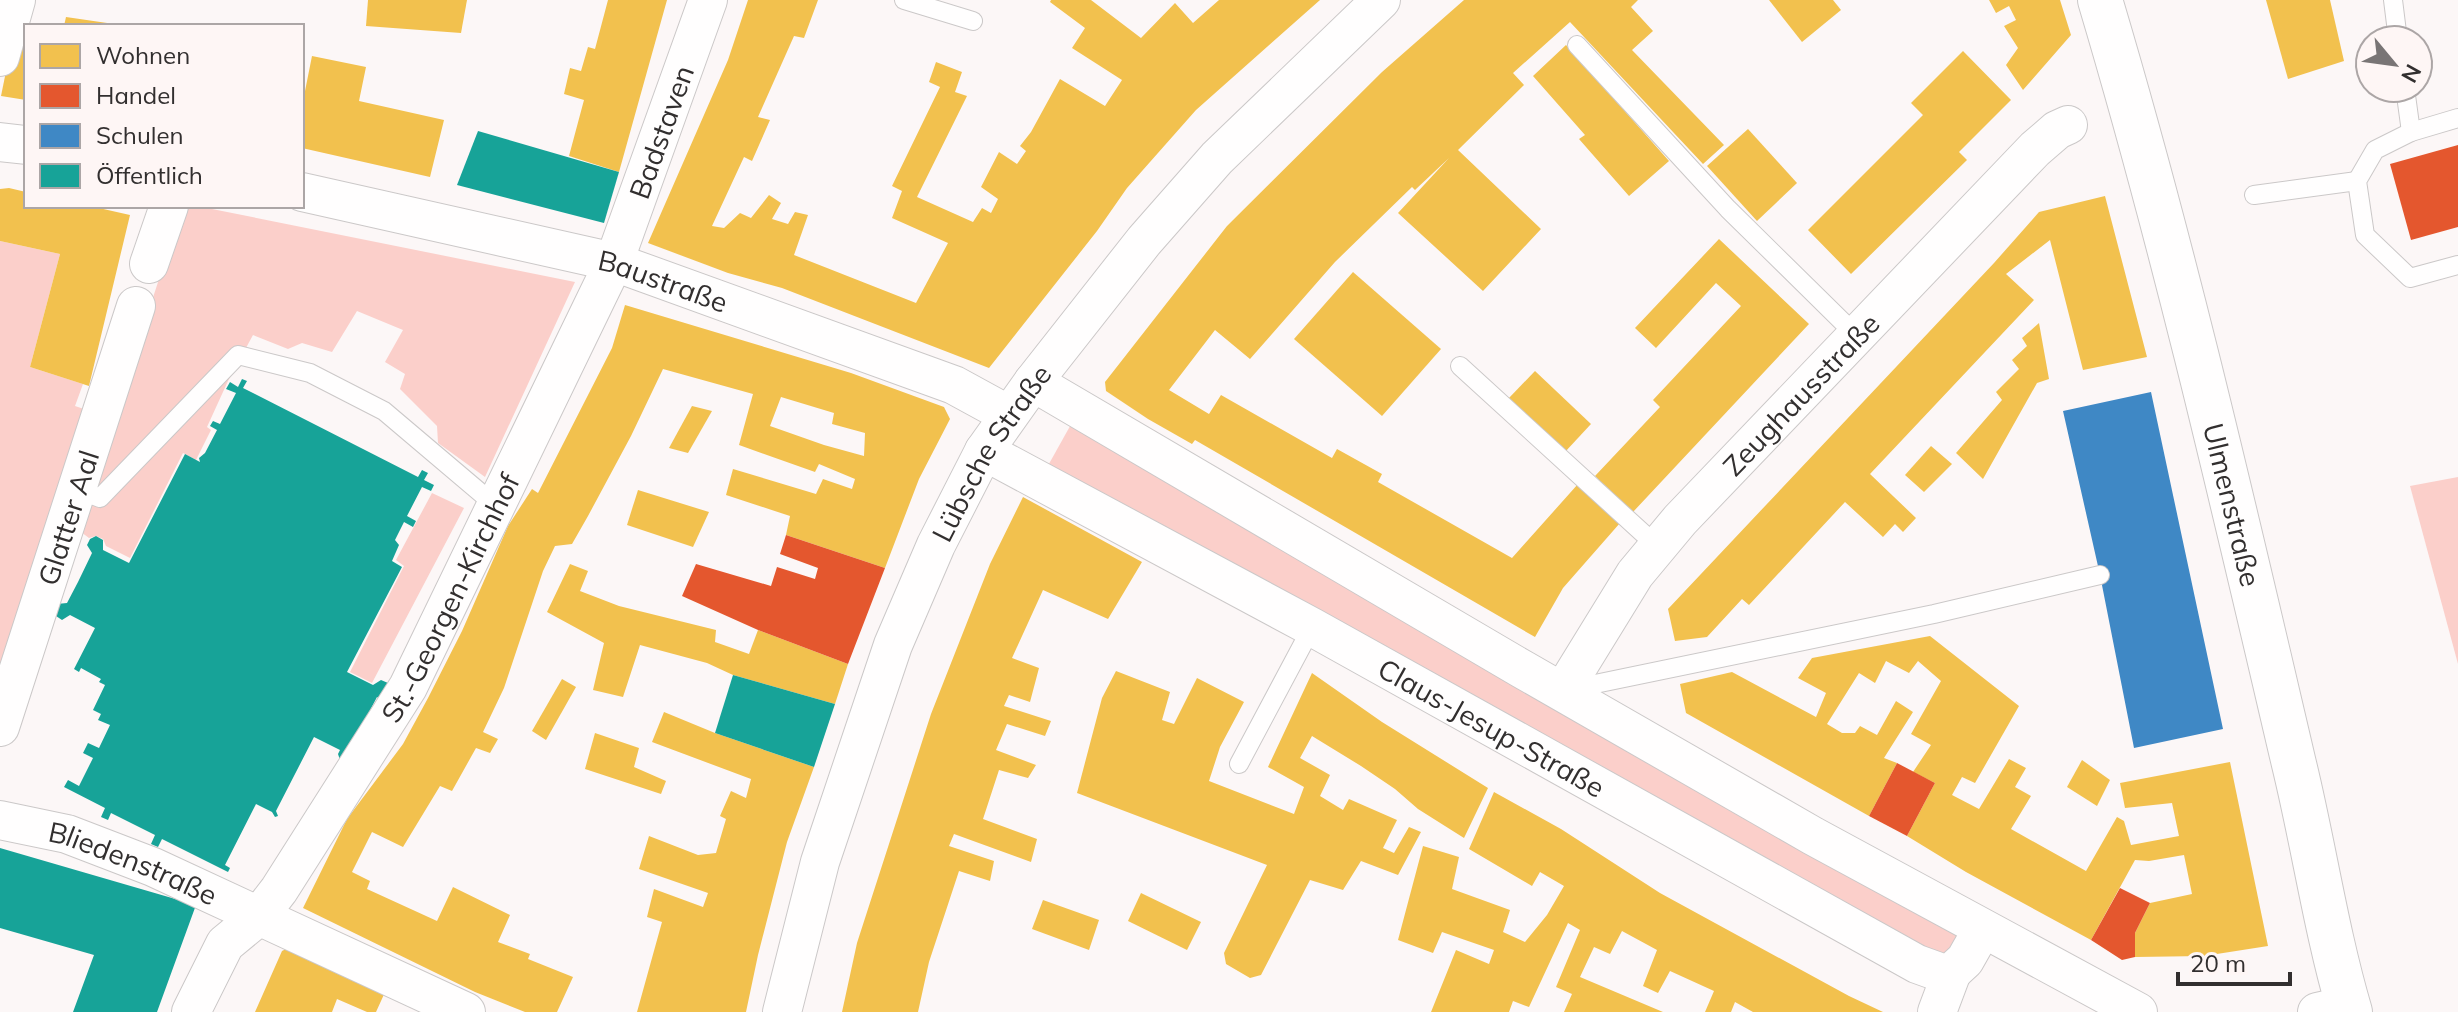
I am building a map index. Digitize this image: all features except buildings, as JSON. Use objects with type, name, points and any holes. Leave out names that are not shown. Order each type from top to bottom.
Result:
[{"type":"street","points":[[0,57],[16,0]]},
{"type":"street","name":"Badstaven","points":[[614,262],[708,0]]},
{"type":"street","name":"Lübsche Straße","points":[[782,1012],[820,862],[893,645],[920,578],[984,451],[1033,382],[1144,241],[1217,158],[1381,0]]},
{"type":"street","name":"Ulmenstraße","points":[[2100,0],[2131,105],[2196,358],[2295,768],[2338,1010]]},
{"type":"street","name":"Zeughausstraße","points":[[1563,691],[1612,608],[1657,546],[2035,149],[2057,130],[2068,125]]},
{"type":"street","points":[[0,142],[24,145]]},
{"type":"street","name":"Baustraße","points":[[304,192],[614,262],[954,385],[1009,415]]},
{"type":"street","points":[[149,264],[168,208]]},
{"type":"street","name":"St.-Georgen-Kirchhof","points":[[191,1012],[225,944],[259,916],[353,778],[408,687],[614,262]]},
{"type":"street","name":"Glatter Aal","points":[[0,727],[136,306]]},
{"type":"street","points":[[1033,382],[1563,691],[1982,930],[2138,1012]]},
{"type":"street","name":"Claus-Jesup-Straße","points":[[984,451],[1312,627],[1917,964],[1942,973],[1952,972]]},
{"type":"street","name":"Bliedenstraße","points":[[0,820],[67,834],[153,867],[447,1009]]},
{"type":"street","points":[[1937,1012],[1952,972],[1965,960],[1982,930]]},
{"type":"lane","points":[[904,0],[973,21]]},
{"type":"lane","points":[[2393,0],[2396,24]]},
{"type":"lane","points":[[1577,45],[1728,209],[1856,335]]},
{"type":"lane","points":[[2407,104],[2411,132]]},
{"type":"lane","points":[[2458,118],[2411,132],[2375,150],[2357,181],[2365,235],[2410,278],[2458,265]]},
{"type":"lane","points":[[2254,195],[2357,181]]},
{"type":"lane","points":[[77,489],[100,498],[238,355],[310,373],[384,411],[495,505]]},
{"type":"lane","points":[[1460,366],[1657,546]]},
{"type":"lane","points":[[1563,691],[1957,609],[2100,575]]},
{"type":"lane","points":[[1239,764],[1312,627]]},
{"type":"shaded area","points":[[182,208],[207,208],[575,282],[485,477],[438,443],[437,426],[400,389],[405,374],[385,362],[403,330],[357,311],[332,352],[302,343],[288,349],[253,335],[207,427],[211,430],[196,460],[183,453],[130,558],[106,546],[103,539],[96,536],[89,538],[77,529]]},
{"type":"shaded area","points":[[0,241],[60,254],[30,367],[83,384],[75,406],[90,411],[0,685]]},
{"type":"shaded area","points":[[1074,419],[1954,926],[1957,941],[1953,949],[1939,956],[1045,471]]},
{"type":"shaded area","points":[[2458,477],[2458,664],[2410,486]]},
{"type":"shaded area","points":[[432,493],[464,508],[372,683],[350,672],[404,566],[396,560]]}]
